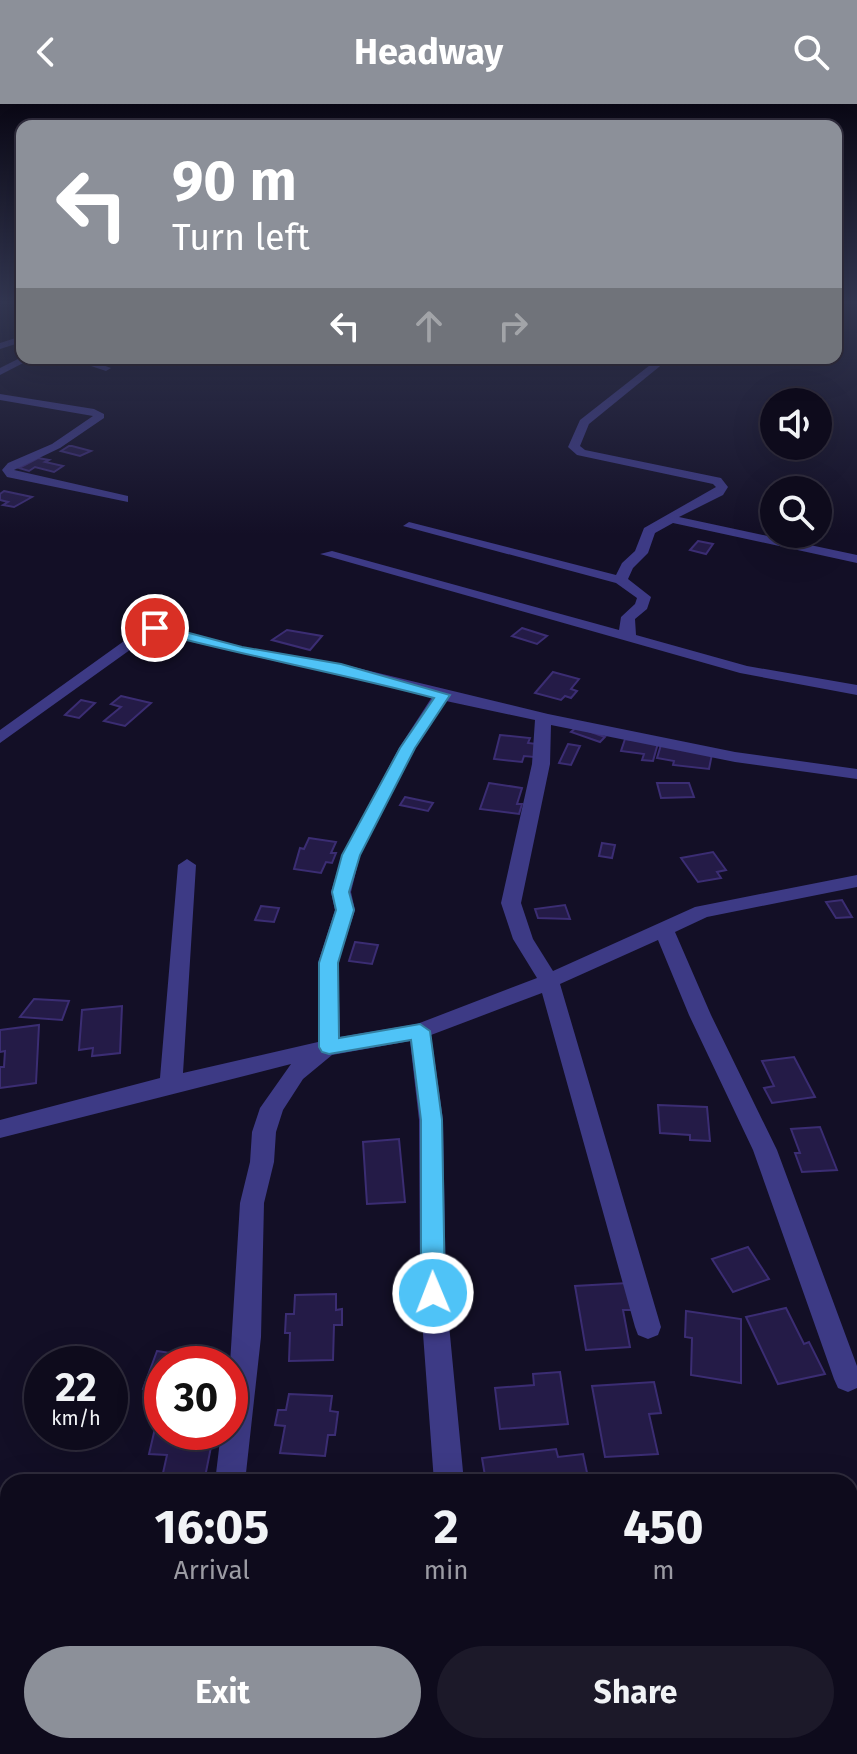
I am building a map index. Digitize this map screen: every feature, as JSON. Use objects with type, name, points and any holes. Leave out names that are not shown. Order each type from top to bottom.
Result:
[{"type":"street","points":[[621,580],[627,566],[641,553],[649,531],[719,492],[722,487],[717,481],[581,453],[574,447],[584,422],[636,381]]},
{"type":"street","points":[[0,397],[94,412],[100,416],[56,446],[12,466],[8,470],[11,474],[124,499]]},
{"type":"street","points":[[671,519],[857,559]]},
{"type":"street","points":[[409,526],[621,580],[644,597],[642,606],[628,617],[626,630],[630,638]]},
{"type":"street","points":[[327,554],[745,670],[857,690]]},
{"type":"street","points":[[0,738],[155,628],[241,651],[341,669],[543,718],[735,757],[857,774]]},
{"type":"street","points":[[329,1047],[328,963],[345,910],[341,892],[351,855],[407,748],[442,695]]},
{"type":"street","points":[[543,718],[541,764],[511,903],[523,939],[549,981],[648,1327]]},
{"type":"street","points":[[171,1084],[187,865]]},
{"type":"street","points":[[0,1129],[329,1047],[420,1031],[549,981],[702,912],[857,881]]},
{"type":"street","points":[[664,929],[695,1004],[765,1150],[848,1379]]},
{"type":"street","points":[[420,1031],[431,1120],[433,1293],[448,1474]]},
{"type":"street","points":[[231,1474],[247,1337],[252,1203],[262,1162],[264,1132],[272,1108],[295,1073],[329,1047]]},
{"type":"building","points":[[69,446],[91,451],[80,456],[61,451]]},
{"type":"building","points":[[38,458],[63,466],[54,472],[35,467],[29,471],[19,468]]},
{"type":"building","points":[[4,491],[32,497],[14,507],[3,505],[8,502],[0,500],[0,494]]},
{"type":"building","points":[[698,541],[713,544],[706,554],[690,550]]},
{"type":"building","points":[[522,628],[547,636],[537,644],[512,636]]},
{"type":"building","points":[[287,630],[322,636],[310,650],[272,640]]},
{"type":"building","points":[[553,672],[579,679],[571,689],[577,691],[571,698],[565,696],[561,700],[535,693]]},
{"type":"building","points":[[121,696],[151,703],[125,726],[104,721],[121,707],[111,704]]},
{"type":"building","points":[[81,700],[95,703],[79,718],[65,715]]},
{"type":"building","points":[[577,727],[605,737],[600,742],[571,732]]},
{"type":"building","points":[[500,735],[530,738],[528,743],[537,744],[534,757],[524,756],[522,762],[494,759]]},
{"type":"building","points":[[625,739],[658,743],[653,761],[642,760],[644,754],[621,751]]},
{"type":"building","points":[[568,744],[580,746],[571,765],[559,763]]},
{"type":"building","points":[[661,745],[712,754],[709,769],[673,765],[674,761],[657,758]]},
{"type":"building","points":[[489,783],[522,788],[517,804],[522,804],[519,814],[480,809]]},
{"type":"building","points":[[657,783],[689,783],[694,797],[661,798]]},
{"type":"building","points":[[405,797],[433,803],[428,811],[400,805]]},
{"type":"building","points":[[309,838],[336,842],[331,853],[336,853],[332,863],[326,862],[321,873],[294,869],[300,848],[304,849]]},
{"type":"building","points":[[602,843],[615,845],[612,858],[599,856]]},
{"type":"building","points":[[713,852],[726,870],[717,872],[721,878],[698,882],[681,858]]},
{"type":"building","points":[[842,900],[852,917],[836,918],[826,902]]},
{"type":"building","points":[[565,905],[570,919],[538,918],[535,909]]},
{"type":"building","points":[[261,906],[279,908],[274,922],[255,920]]},
{"type":"building","points":[[355,942],[378,945],[372,964],[349,961]]},
{"type":"building","points":[[34,999],[69,1001],[62,1020],[20,1017]]},
{"type":"building","points":[[122,1006],[120,1053],[92,1056],[93,1048],[79,1050],[82,1010]]},
{"type":"building","points":[[39,1025],[36,1083],[0,1088],[0,1067],[4,1067],[5,1051],[0,1052],[0,1030]]},
{"type":"building","points":[[794,1057],[815,1097],[772,1103],[764,1088],[774,1086],[762,1061]]},
{"type":"building","points":[[658,1105],[707,1107],[710,1141],[690,1140],[690,1135],[660,1133]]},
{"type":"building","points":[[820,1127],[837,1170],[802,1172],[795,1153],[800,1153],[791,1129]]},
{"type":"building","points":[[399,1139],[405,1202],[367,1204],[363,1142]]},
{"type":"building","points":[[748,1247],[769,1279],[733,1292],[712,1259]]},
{"type":"building","points":[[628,1283],[634,1310],[623,1310],[630,1347],[586,1350],[575,1286]]},
{"type":"building","points":[[336,1294],[336,1310],[342,1309],[342,1325],[334,1325],[333,1360],[289,1361],[290,1333],[285,1333],[286,1314],[294,1314],[295,1295]]},
{"type":"building","points":[[786,1308],[804,1344],[809,1342],[825,1374],[778,1384],[746,1317]]},
{"type":"building","points":[[686,1311],[741,1319],[741,1383],[691,1375],[692,1338],[685,1337]]},
{"type":"building","points":[[560,1372],[568,1424],[500,1429],[495,1388],[534,1385],[533,1374]]},
{"type":"building","points":[[654,1382],[661,1413],[649,1414],[658,1454],[605,1457],[592,1386]]},
{"type":"building","points":[[289,1394],[332,1396],[330,1411],[338,1412],[335,1435],[328,1435],[325,1456],[280,1453],[285,1426],[275,1425],[278,1410],[286,1410]]},
{"type":"building","points":[[556,1449],[558,1457],[583,1454],[587,1474],[485,1474],[482,1458]]},
{"type":"building","points":[[150,1450],[210,1450],[206,1474],[163,1474],[167,1455],[149,1454]]},
{"type":"route","points":[[155,628],[241,651],[341,669],[442,695],[407,748],[351,855],[341,892],[345,910],[328,963],[329,1047],[420,1031],[431,1120],[433,1293]]}]
